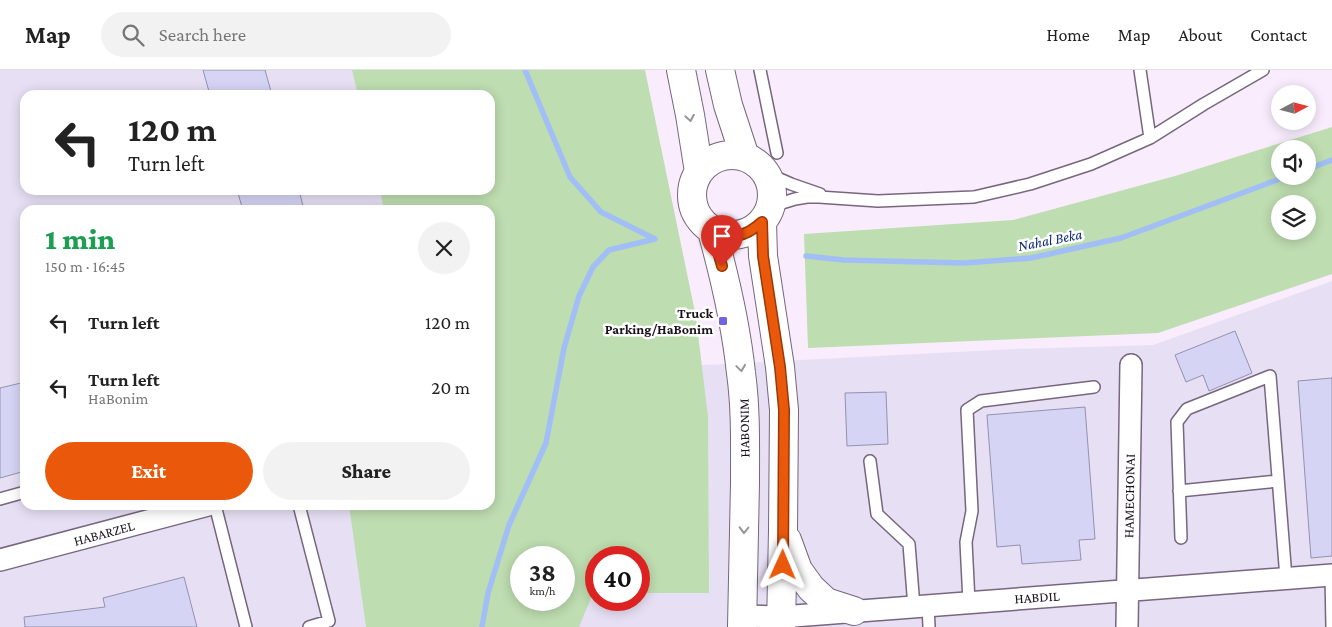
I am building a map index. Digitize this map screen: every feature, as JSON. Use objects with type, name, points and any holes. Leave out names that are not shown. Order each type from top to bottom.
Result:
[{"type":"street","points":[[680,70],[690,115],[699,172]]},
{"type":"street","points":[[720,70],[728,105],[763,161],[771,185],[772,198],[766,217],[763,256],[780,367],[784,410],[784,530],[781,622]]},
{"type":"street","points":[[763,161],[732,155],[720,156],[708,162],[699,172],[693,184],[691,198],[694,211],[702,223],[712,231],[725,236],[739,236],[752,231],[766,217]]},
{"type":"street","name":"HABONIM","points":[[712,231],[726,283],[733,320],[745,412],[742,621]]},
{"type":"street","name":"HAMECHONAI","points":[[1127,627],[1131,365]]},
{"type":"street","name":"HABARZEL","points":[[0,560],[189,510]]},
{"type":"street","points":[[784,530],[798,570],[811,588],[826,602],[854,611]]},
{"type":"street","name":"HABDIL","points":[[742,621],[781,622],[854,611],[1332,575]]},
{"type":"lane","points":[[760,70],[763,161],[791,184],[834,198]]},
{"type":"lane","points":[[1140,70],[1150,138]]},
{"type":"lane","points":[[766,217],[782,203],[795,199],[813,197],[878,201],[974,197],[1030,184],[1090,164],[1150,138],[1263,70]]},
{"type":"lane","points":[[1181,538],[1177,422],[1188,409],[1270,376],[1286,578]]},
{"type":"lane","points":[[969,602],[966,542],[972,511],[967,410],[980,401],[1094,387]]},
{"type":"lane","points":[[870,461],[877,514],[909,544],[921,606],[929,627]]},
{"type":"lane","points":[[1180,491],[1278,481]]},
{"type":"lane","points":[[0,499],[20,493]]},
{"type":"lane","points":[[217,510],[246,627]]},
{"type":"lane","points":[[300,510],[329,621],[309,627]]},
{"type":"lane","points":[[1332,575],[1332,627]]},
{"type":"shaded area","points":[[0,70],[353,70],[358,90],[20,90],[20,195],[384,195],[387,205],[20,205],[20,510],[495,510],[495,376],[1014,349],[1153,345],[1332,281],[1332,627],[0,627]]},
{"type":"green space","points":[[352,70],[645,70],[696,317],[708,417],[709,593],[650,593],[650,546],[585,546],[586,611],[579,627],[366,627],[350,510],[495,510],[495,205],[383,205],[381,195],[495,195],[495,90],[357,90]]},
{"type":"green space","points":[[1332,127],[1332,274],[1158,333],[808,348],[804,234],[1013,220],[1175,176],[1271,146],[1271,185],[1316,185],[1316,140],[1290,140]]},
{"type":"building","points":[[203,70],[265,70],[271,90],[209,90]]},
{"type":"building","points":[[238,195],[300,195],[303,205],[242,205]]},
{"type":"building","points":[[1235,331],[1252,373],[1209,391],[1203,375],[1186,382],[1175,355]]},
{"type":"building","points":[[1332,378],[1332,556],[1311,558],[1298,381]]},
{"type":"building","points":[[20,383],[20,472],[0,478],[0,388]]},
{"type":"building","points":[[886,392],[888,444],[847,446],[845,393]]},
{"type":"building","points":[[1085,407],[1095,539],[1079,540],[1081,560],[1022,564],[1020,545],[997,547],[987,415]]},
{"type":"building","points":[[184,577],[197,627],[25,627],[24,617],[105,607],[103,598]]},
{"type":"waterway","points":[[525,70],[570,177],[601,212],[655,239]]},
{"type":"waterway","name":"Nahal Beka","points":[[1316,166],[1332,160]]},
{"type":"waterway","name":"Nahal Beka","points":[[806,256],[844,260],[964,263],[1031,258],[1121,238],[1271,182]]},
{"type":"waterway","points":[[482,627],[488,593],[509,525],[546,443],[564,348],[579,296],[593,267],[609,250],[655,239]]},
{"type":"place","name":"Truck Parking/HaBonim","points":[[723,321]]},
{"type":"route","points":[[722,266],[712,231],[725,236],[739,236],[752,231],[762,222],[763,256],[780,367],[784,410],[783,565]]}]
